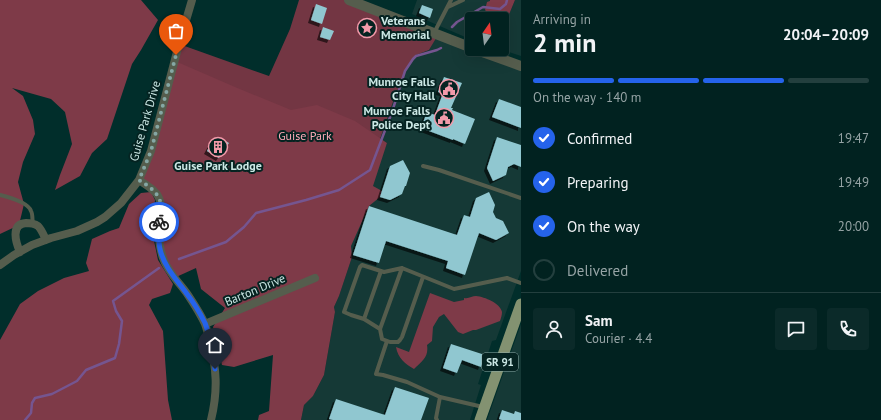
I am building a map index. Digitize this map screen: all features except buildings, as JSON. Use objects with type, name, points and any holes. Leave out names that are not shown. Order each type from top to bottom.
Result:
[{"type":"main road","name":"SR 91","points":[[480,420],[521,304]]},
{"type":"street","name":"Guise Park Drive","points":[[0,265],[32,245],[77,231],[97,222],[121,203],[139,180],[151,151],[192,0]]},
{"type":"street","points":[[349,0],[465,46]]},
{"type":"street","points":[[493,56],[521,66]]},
{"type":"street","points":[[139,180],[152,189],[160,198],[161,208],[158,238],[162,258],[170,272],[193,302],[205,324],[212,350],[216,381],[211,420]]},
{"type":"street","points":[[20,252],[16,240],[16,230],[23,223],[38,226],[46,240]]},
{"type":"street","name":"Barton Drive","points":[[205,324],[315,278]]},
{"type":"lane","points":[[434,33],[451,0]]},
{"type":"lane","points":[[447,7],[463,0]]},
{"type":"lane","points":[[423,166],[521,198]]},
{"type":"lane","points":[[0,195],[14,199],[26,205],[31,211],[33,224]]},
{"type":"lane","points":[[380,329],[364,319],[346,313],[344,310],[361,266],[384,272],[402,268],[454,289],[507,278],[521,283]]},
{"type":"lane","points":[[402,268],[380,329],[382,339],[390,342],[398,342],[400,340],[423,277]]},
{"type":"lane","points":[[364,319],[381,271]]},
{"type":"lane","points":[[387,341],[376,374],[407,382],[440,397],[485,407]]},
{"type":"lane","points":[[437,420],[436,418],[440,397]]},
{"type":"shaded area","points":[[417,0],[494,0],[490,12],[465,12],[465,37],[412,14]]},
{"type":"shaded area","points":[[515,0],[521,0],[521,56],[509,52],[509,14]]},
{"type":"shaded area","points":[[437,36],[465,46],[465,56],[495,56],[521,65],[521,271],[496,340],[492,341],[478,384],[481,385],[470,420],[301,420],[304,405],[313,396],[324,375],[335,312],[334,307],[352,257],[344,253],[387,143],[380,138],[405,71],[416,55],[429,50]]},
{"type":"shaded area","points":[[521,324],[521,420],[487,420]]},
{"type":"green space","points":[[0,0],[141,0],[158,20],[132,64],[107,139],[92,153],[80,176],[55,190],[72,144],[65,112],[51,99],[12,88],[23,96],[33,120],[35,134],[23,162],[18,182],[24,204],[19,225],[0,234]]},
{"type":"green space","name":"Guise Park","points":[[299,0],[348,0],[438,35],[429,50],[416,55],[405,71],[350,225],[151,151],[179,44],[269,76],[290,29]]},
{"type":"green space","points":[[515,0],[509,15],[509,12],[487,12],[485,10],[487,2]]},
{"type":"green space","points":[[175,61],[291,110],[317,105],[355,121],[387,143],[373,186],[382,191],[380,197],[369,206],[351,246],[352,257],[334,307],[335,312],[324,375],[313,396],[304,405],[301,420],[258,420],[259,415],[269,411],[273,355],[234,367],[222,365],[213,327],[225,308],[201,289],[196,268],[174,278],[162,258],[160,198],[139,180]]},
{"type":"green space","points":[[151,192],[155,200],[152,231],[158,260],[173,284],[170,293],[152,299],[149,305],[163,331],[168,400],[172,420],[0,420],[0,340],[20,304],[38,291],[64,278],[89,271],[86,263],[92,239],[119,228],[129,204],[141,193]]},
{"type":"green space","points":[[430,293],[454,302],[475,296],[484,298],[495,303],[501,309],[502,315],[500,321],[463,334],[458,332],[444,314],[439,317],[433,327],[432,341],[427,345],[426,356],[414,369],[402,360],[396,347],[409,352]]},
{"type":"waterway","points":[[452,27],[457,22],[483,7],[500,9],[506,4],[507,0]]},
{"type":"waterway","points":[[179,259],[226,242],[244,227],[256,213],[339,190],[370,170],[392,112],[405,71],[416,56],[441,48]]},
{"type":"waterway","points":[[25,420],[31,413],[32,403],[35,398],[52,394],[77,381],[86,370],[115,358],[119,344],[122,321],[116,311],[113,301],[159,268]]},
{"type":"way so far","points":[[159,222],[161,208],[160,198],[152,189],[139,180],[151,151],[176,55]]},
{"type":"place","name":"Veterans Memorial","points":[[367,28]]},
{"type":"place","name":"Munroe Falls City Hall","points":[[449,89]]},
{"type":"place","name":"Munroe Falls Police Dept","points":[[444,118]]},
{"type":"place","name":"Guise Park Lodge","points":[[218,147]]},
{"type":"route","points":[[159,222],[158,238],[162,258],[174,278],[188,294],[205,324],[215,369]]}]
